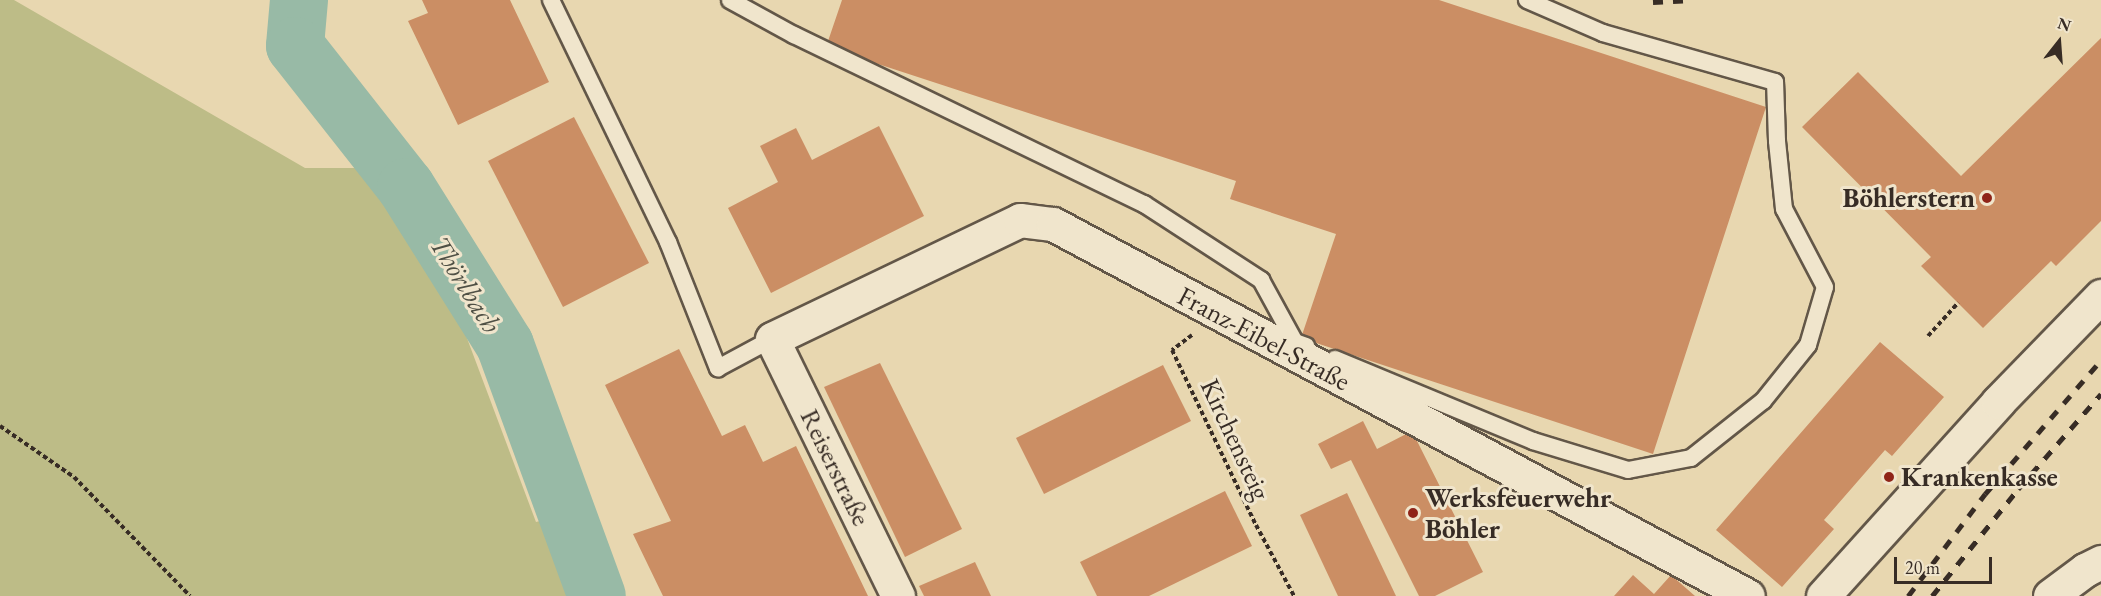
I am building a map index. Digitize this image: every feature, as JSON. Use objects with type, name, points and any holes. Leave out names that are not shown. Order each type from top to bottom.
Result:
[{"type":"street","name":"Franz-Eibel-Straße","points":[[772,339],[1020,220],[1053,224],[1219,315],[1748,596]]},
{"type":"street","points":[[1823,596],[1998,402],[2101,296]]},
{"type":"street","name":"Reiserstraße","points":[[772,339],[898,596]]},
{"type":"street","points":[[2050,596],[2085,570],[2101,562]]},
{"type":"lane","points":[[550,0],[668,242],[718,368],[772,339]]},
{"type":"lane","points":[[730,0],[794,35],[1144,204],[1261,280],[1295,342],[1533,441],[1628,470],[1691,458],[1763,401],[1808,345],[1825,287],[1785,208],[1777,141],[1775,82],[1603,33],[1527,0]]},
{"type":"path","points":[[1928,336],[1958,303]]},
{"type":"path","name":"Kirchensteig","points":[[1219,315],[1172,350],[1256,525],[1294,596]]},
{"type":"path","points":[[0,426],[74,477],[190,596]]},
{"type":"shaded area","points":[[0,0],[14,0],[305,168],[362,168],[441,269],[536,522],[579,511],[617,596],[0,596]]},
{"type":"building","points":[[422,0],[510,0],[549,82],[458,125],[408,21],[428,13]]},
{"type":"building","points":[[842,0],[1439,0],[1766,107],[1653,454],[1301,338],[1336,234],[1230,199],[1236,181],[826,47]]},
{"type":"building","name":"Böhlerstern","points":[[2101,38],[2101,221],[2056,266],[2051,261],[1983,328],[1921,266],[1931,257],[1802,127],[1858,72],[1961,176]]},
{"type":"building","points":[[574,117],[649,263],[563,307],[488,161]]},
{"type":"building","points":[[879,126],[924,216],[771,293],[728,208],[778,182],[760,146],[796,128],[812,160]]},
{"type":"building","points":[[1880,342],[1944,397],[1892,456],[1885,450],[1824,520],[1834,529],[1782,587],[1716,530]]},
{"type":"building","points":[[679,349],[722,436],[745,425],[763,462],[796,446],[868,596],[663,596],[633,534],[671,521],[605,385]]},
{"type":"building","points":[[880,363],[962,529],[905,557],[824,387]]},
{"type":"building","points":[[1163,365],[1191,421],[1044,494],[1016,438]]},
{"type":"building","points":[[1363,421],[1377,449],[1412,431],[1483,572],[1435,596],[1419,596],[1351,460],[1331,469],[1318,444]]},
{"type":"building","points":[[1225,491],[1252,546],[1149,596],[1097,596],[1080,562]]},
{"type":"building","points":[[1347,493],[1396,596],[1338,596],[1300,515]]},
{"type":"building","points":[[975,562],[991,596],[924,596],[919,586]]},
{"type":"building","points":[[1633,575],[1654,594],[1671,575],[1695,596],[1614,596]]},
{"type":"waterway","name":"Thörlbach","points":[[299,0],[295,46],[406,187],[505,345],[597,596]]},
{"type":"railway","points":[[1653,2],[1693,0]]},
{"type":"railway","points":[[1908,596],[1985,494],[2101,360]]},
{"type":"railway","points":[[1932,596],[2018,489],[2101,394]]},
{"type":"place","name":"Böhlerstern","points":[[1987,198]]},
{"type":"place","name":"Krankenkasse","points":[[1889,477]]},
{"type":"place","name":"Werksfeuerwehr Böhler","points":[[1413,513]]}]
